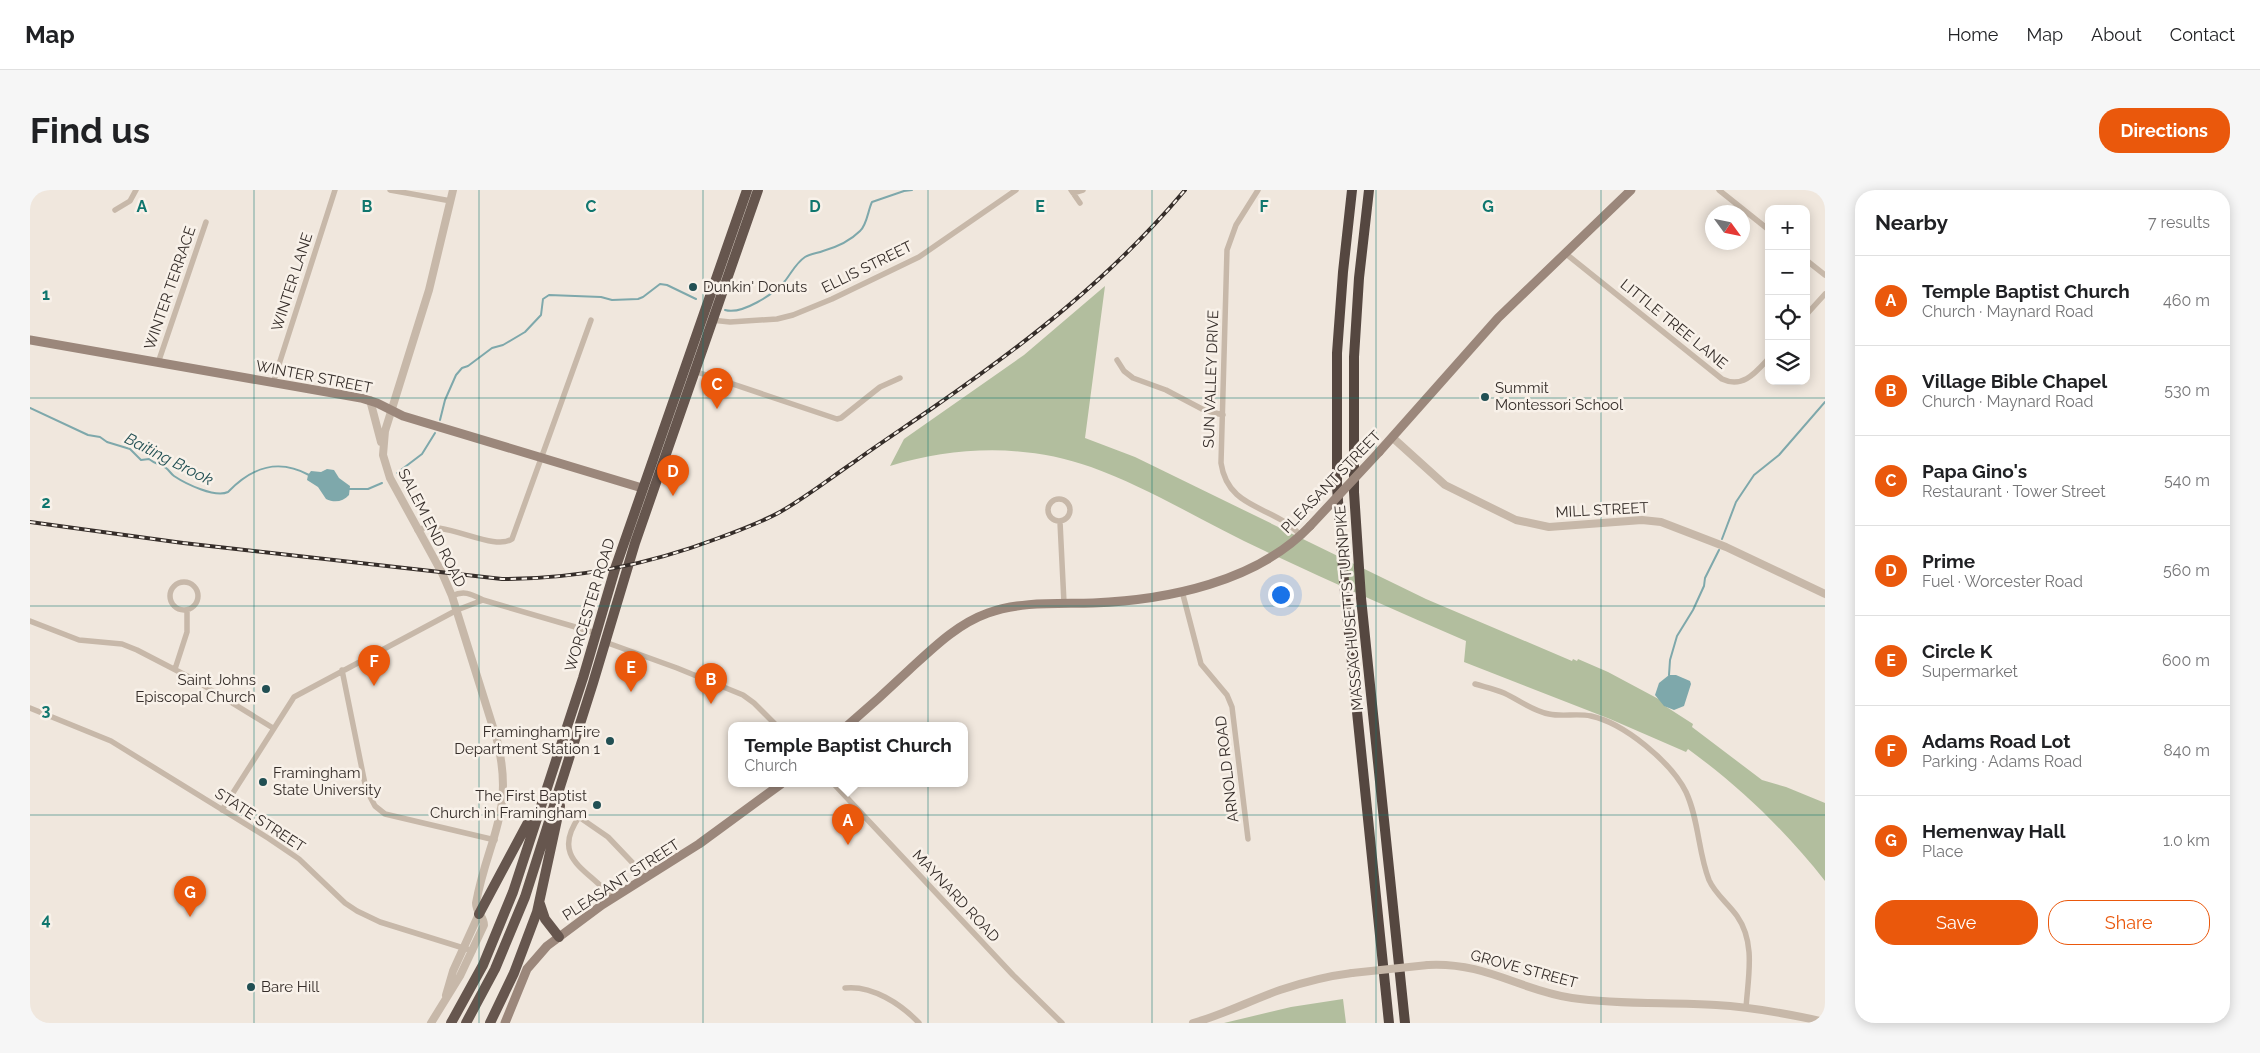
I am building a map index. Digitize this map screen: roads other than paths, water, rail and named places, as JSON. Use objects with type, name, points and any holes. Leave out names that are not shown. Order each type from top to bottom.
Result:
[{"type":"highway","name":"WORCESTER ROAD","points":[[451,1023],[494,941],[513,892],[642,488],[747,190]]},
{"type":"highway","name":"WORCESTER ROAD","points":[[466,1023],[496,969],[516,921],[571,752],[630,559],[711,320],[758,190]]},
{"type":"highway","name":"MASSACHUSETTS TURNPIKE","points":[[1352,190],[1337,353],[1337,488],[1344,586],[1389,1023]]},
{"type":"highway","name":"MASSACHUSETTS TURNPIKE","points":[[1369,190],[1360,269],[1354,357],[1354,492],[1360,589],[1405,1023]]},
{"type":"highway","points":[[490,1023],[514,973],[540,903],[571,752]]},
{"type":"highway","points":[[479,914],[550,779]]},
{"type":"highway","points":[[540,903],[543,915],[559,937]]},
{"type":"main road","name":"PLEASANT STREET","points":[[851,722],[939,643],[967,623],[987,613],[1008,607],[1123,600],[1182,590],[1209,584],[1246,571],[1277,554],[1301,536],[1380,452],[1498,318],[1631,190]]},
{"type":"main road","name":"WINTER STREET","points":[[30,340],[370,400],[403,416],[642,488]]},
{"type":"main road","name":"PLEASANT STREET","points":[[505,1023],[527,969],[539,953],[612,898],[707,839],[777,787]]},
{"type":"street","points":[[115,210],[130,201],[136,190]]},
{"type":"street","name":"WINTER LANE","points":[[273,383],[335,190]]},
{"type":"street","points":[[390,190],[450,201]]},
{"type":"street","name":"SALEM END ROAD","points":[[446,998],[456,984],[484,925],[483,918],[476,908],[477,899],[495,840],[503,801],[504,776],[497,740],[452,596],[390,478],[384,462],[382,448],[391,410],[429,290],[453,190]]},
{"type":"street","name":"ELLIS STREET","points":[[711,320],[730,322],[777,319],[793,315],[832,299],[918,257],[1016,190]]},
{"type":"street","points":[[1080,203],[1072,192],[1083,190]]},
{"type":"street","name":"SUN VALLEY DRIVE","points":[[1258,190],[1236,225],[1228,250],[1221,463],[1224,480],[1228,487],[1240,498],[1288,524],[1301,536]]},
{"type":"street","points":[[1719,190],[1765,227]]},
{"type":"street","name":"WINTER TERRACE","points":[[158,363],[206,222]]},
{"type":"street","name":"LITTLE TREE LANE","points":[[1565,254],[1722,379],[1733,383],[1745,380],[1765,362]]},
{"type":"street","points":[[1810,263],[1825,275]]},
{"type":"street","points":[[1810,311],[1825,294]]},
{"type":"street","points":[[417,530],[429,526],[500,542],[510,540],[515,533],[581,343],[591,320]]},
{"type":"street","points":[[1118,360],[1124,370],[1133,378],[1166,390],[1204,410],[1223,415]]},
{"type":"street","points":[[694,371],[837,419],[841,418],[880,387],[900,378]]},
{"type":"street","points":[[370,400],[382,448]]},
{"type":"street","name":"MILL STREET","points":[[1393,438],[1445,485],[1516,520],[1549,527],[1642,520],[1661,522],[1737,552],[1825,594]]},
{"type":"street","points":[[1058,499],[1066,502],[1070,511],[1068,517],[1060,522],[1052,520],[1048,514],[1049,504],[1058,499]]},
{"type":"street","points":[[1060,522],[1064,603]]},
{"type":"street","points":[[181,583],[190,584],[198,595],[195,604],[187,610],[175,606],[171,599],[174,587],[181,583]]},
{"type":"street","name":"ARNOLD ROAD","points":[[1182,590],[1201,664],[1227,695],[1232,706],[1248,839]]},
{"type":"street","points":[[452,596],[464,592],[483,600],[596,633]]},
{"type":"street","points":[[222,810],[294,697],[457,610],[483,600]]},
{"type":"street","points":[[175,669],[187,632],[187,610]]},
{"type":"street","points":[[30,621],[79,640],[122,644],[175,669],[273,728]]},
{"type":"street","points":[[605,642],[678,668],[743,695],[773,722]]},
{"type":"street","points":[[342,670],[366,789],[375,806],[392,816],[495,840]]},
{"type":"street","points":[[1475,684],[1505,693],[1549,714],[1582,714],[1603,720],[1651,749],[1667,764],[1679,779],[1690,802],[1697,824],[1709,880],[1737,916],[1747,934],[1749,956],[1746,1008]]},
{"type":"street","name":"STATE STREET","points":[[30,708],[111,741],[292,853],[357,911],[380,922],[473,951]]},
{"type":"street","name":"MAYNARD ROAD","points":[[837,787],[1013,975],[1062,1023]]},
{"type":"street","points":[[612,898],[570,856],[571,835],[579,817],[608,837],[647,878]]},
{"type":"street","points":[[431,1023],[446,998],[450,980],[479,914]]},
{"type":"street","name":"GROVE STREET","points":[[1193,1023],[1226,1013],[1288,988],[1352,973],[1428,965],[1455,965],[1476,968],[1536,989],[1571,998],[1746,1008],[1825,1022]]},
{"type":"street","points":[[845,988],[860,987],[874,991],[907,1012],[919,1023]]},
{"type":"water","points":[[327,469],[334,470],[339,478],[350,486],[349,495],[344,499],[335,501],[326,499],[318,487],[307,480],[311,471],[321,472]]},
{"type":"water","points":[[1669,675],[1676,675],[1690,681],[1691,684],[1684,706],[1674,710],[1664,706],[1655,695],[1659,683]]},
{"type":"waterway","name":"Baiting Brook","points":[[725,310],[740,309],[766,297],[785,281],[802,259],[833,248],[852,238],[864,225],[872,202],[912,190]]},
{"type":"waterway","name":"Baiting Brook","points":[[440,420],[445,400],[456,375],[462,368],[468,366],[492,348],[503,345],[525,332],[541,315],[543,299],[549,295],[601,297],[612,300],[638,299],[660,284],[667,285],[696,299]]},
{"type":"waterway","points":[[1722,539],[1736,502],[1754,475],[1779,455],[1825,402]]},
{"type":"waterway","name":"Baiting Brook","points":[[30,408],[88,435],[100,437],[107,442],[130,449],[141,460],[149,459],[166,468],[179,479],[208,492],[228,492],[246,476],[256,471],[276,466],[287,467],[309,475]]},
{"type":"waterway","name":"Baiting Brook","points":[[397,473],[422,454],[435,433]]},
{"type":"waterway","name":"Baiting Brook","points":[[349,489],[368,489],[382,483]]},
{"type":"waterway","points":[[1669,675],[1670,660],[1677,636],[1693,610],[1704,586],[1705,578],[1719,550]]},
{"type":"railway","points":[[30,522],[183,543],[502,579],[584,573],[611,569],[664,556],[741,530],[780,512],[966,385],[1033,335],[1097,281],[1128,252],[1185,190]]},
{"type":"place","name":"Dunkin' Donuts","points":[[693,287]]},
{"type":"place","name":"Summit Montessori School","points":[[1485,397]]},
{"type":"place","name":"Papa Gino's","points":[[717,409]]},
{"type":"place","name":"Prime","points":[[673,496]]},
{"type":"place","name":"Adams Road Lot","points":[[374,686]]},
{"type":"place","name":"Saint Johns Episcopal Church","points":[[266,689]]},
{"type":"place","name":"Circle K","points":[[631,692]]},
{"type":"place","name":"Village Bible Chapel","points":[[711,704]]},
{"type":"place","name":"Framingham Fire Department Station 1","points":[[610,741]]},
{"type":"place","name":"Framingham State University","points":[[263,782]]},
{"type":"place","name":"The First Baptist Church in Framingham","points":[[597,805]]},
{"type":"place","name":"Temple Baptist Church","points":[[848,845]]},
{"type":"place","name":"Hemenway Hall","points":[[190,917]]},
{"type":"place","name":"Bare Hill","points":[[251,987]]}]
